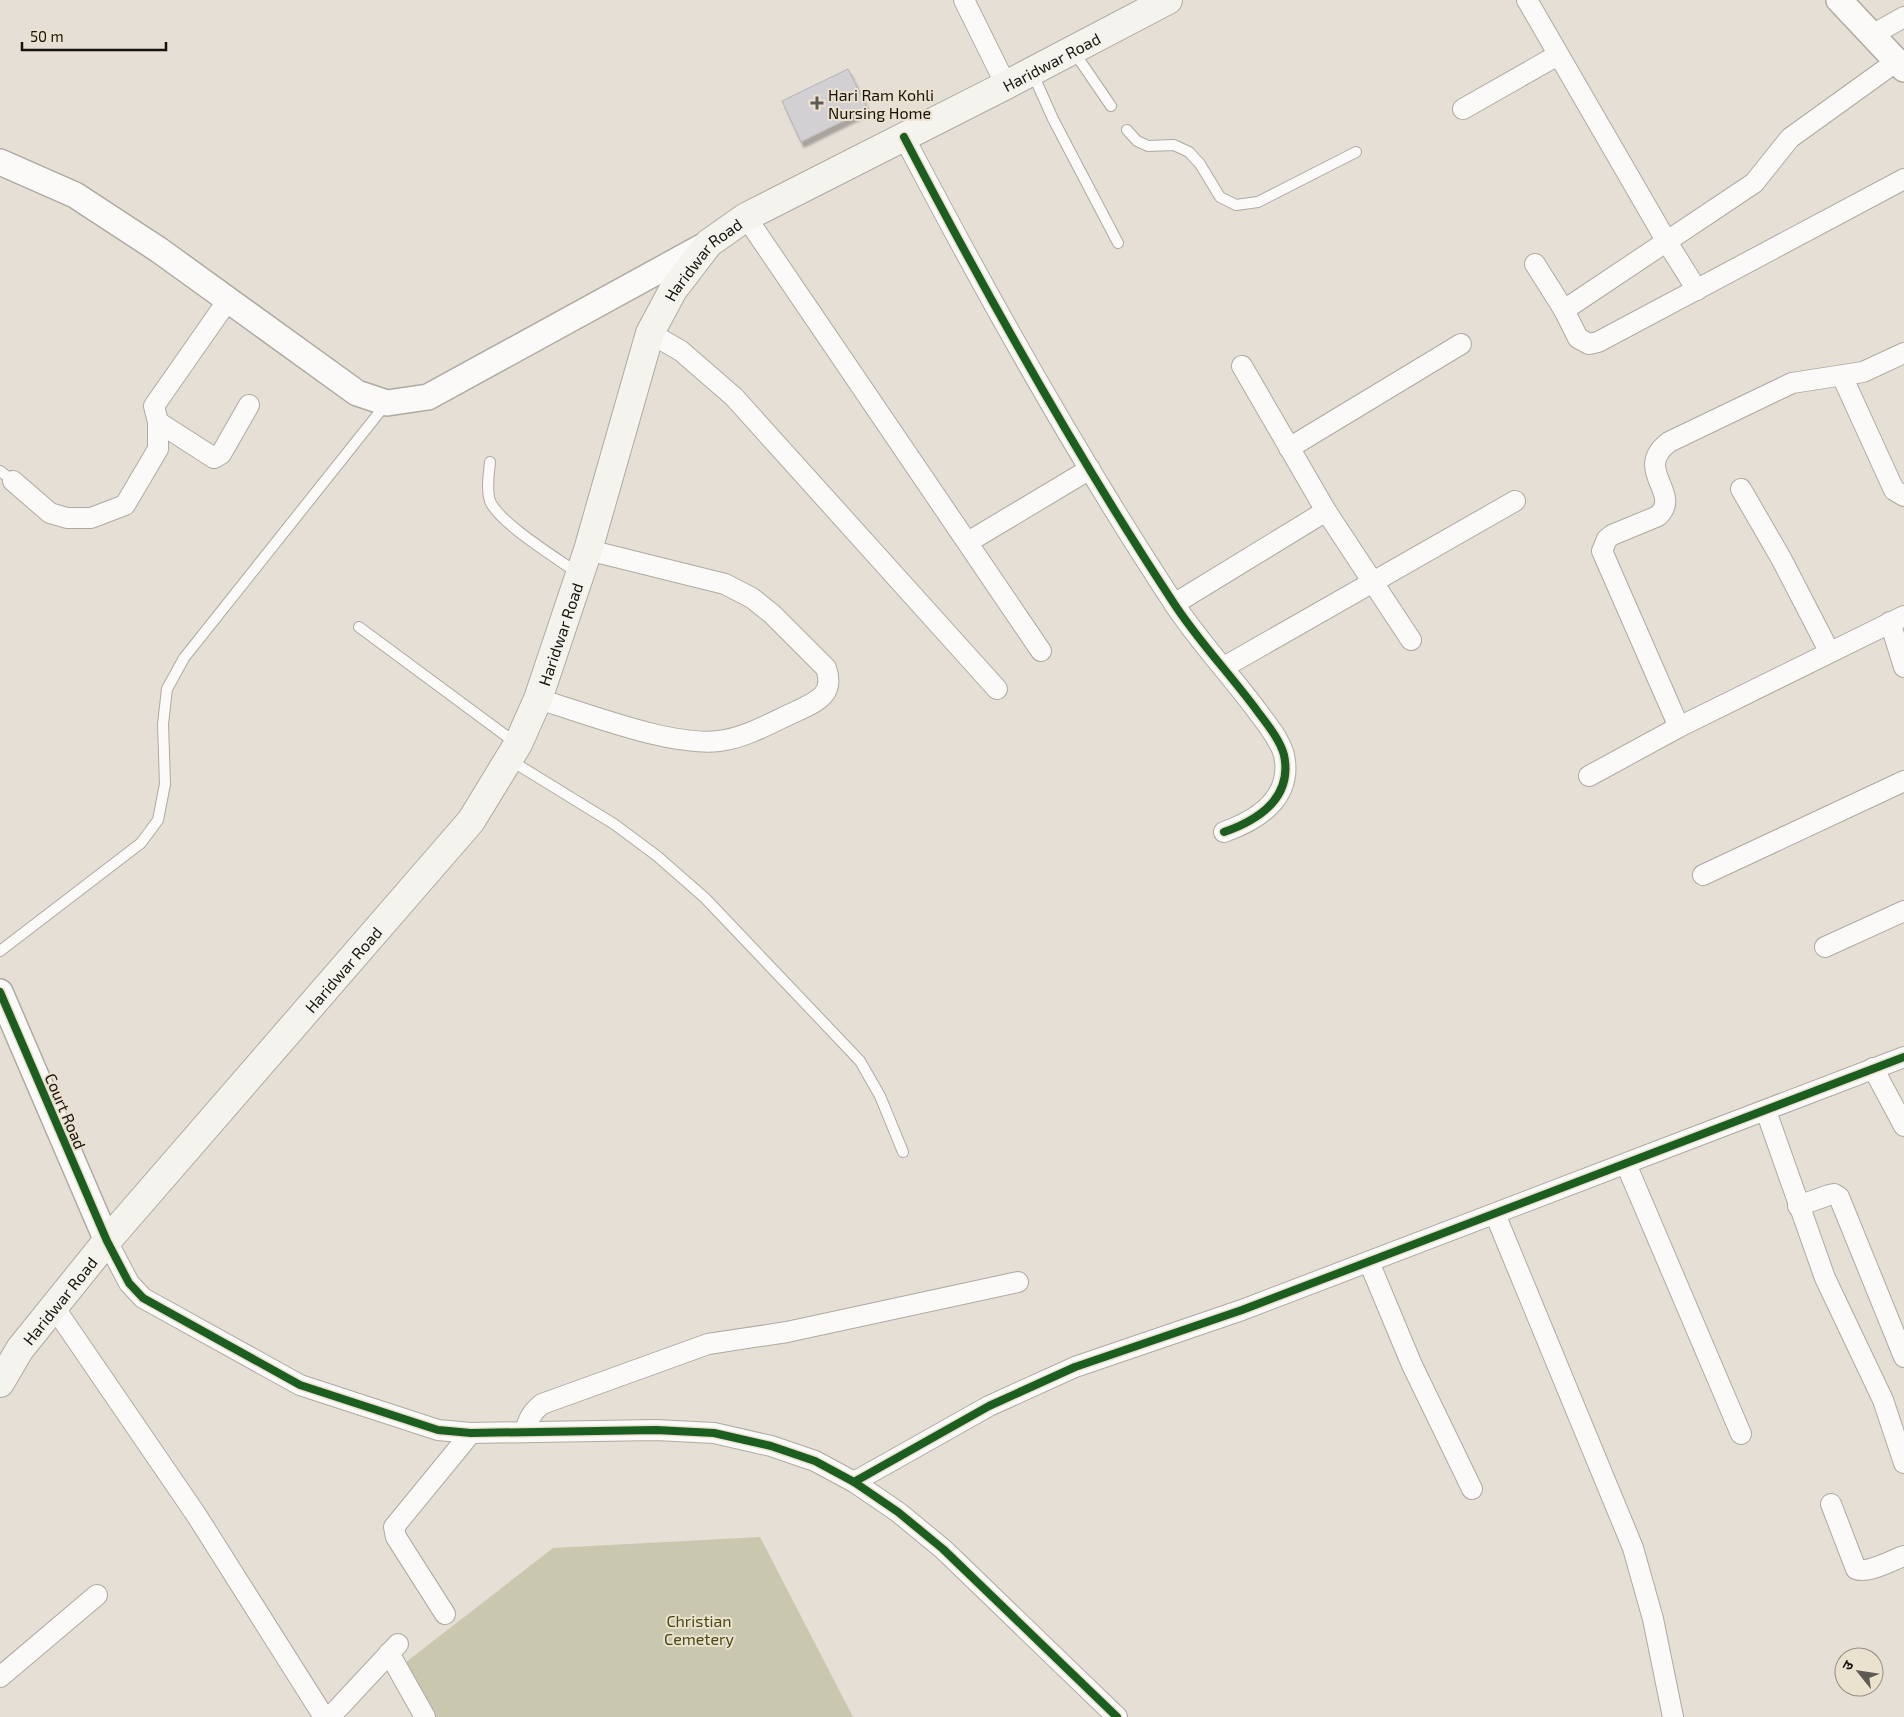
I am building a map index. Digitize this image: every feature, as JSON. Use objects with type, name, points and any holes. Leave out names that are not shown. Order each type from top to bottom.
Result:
[{"type":"main road","name":"Haridwar Road","points":[[0,1383],[20,1350],[107,1241],[471,821],[514,752],[538,699],[584,562],[650,333],[673,290],[709,243],[746,218],[1074,51],[1168,0]]},
{"type":"street","points":[[964,0],[1006,86]]},
{"type":"street","points":[[1527,0],[1666,242],[1697,290]]},
{"type":"street","points":[[1564,310],[1754,183],[1790,138],[1900,65],[1839,0]]},
{"type":"street","points":[[1872,35],[1904,17]]},
{"type":"street","points":[[1463,109],[1558,55]]},
{"type":"street","points":[[904,137],[980,284],[1090,469],[1174,604],[1270,729],[1283,754],[1285,773],[1276,800],[1250,822],[1224,832]]},
{"type":"street","points":[[0,162],[75,195],[159,250],[357,393],[387,403],[428,398],[709,243]]},
{"type":"street","points":[[1534,264],[1564,310],[1578,338],[1589,344],[1598,342],[1904,179]]},
{"type":"street","points":[[746,218],[1041,651]]},
{"type":"street","points":[[6,476],[50,513],[67,518],[91,518],[126,505],[158,450],[158,422],[154,406],[228,300]]},
{"type":"street","points":[[650,333],[681,351],[734,397],[997,689]]},
{"type":"street","points":[[1288,448],[1461,344]]},
{"type":"street","points":[[1679,727],[1602,551],[1603,545],[1612,535],[1658,516],[1664,511],[1666,500],[1654,465],[1656,456],[1669,442],[1792,383],[1820,377],[1842,376],[1881,365],[1904,353]]},
{"type":"street","points":[[1242,366],[1326,511],[1411,640]]},
{"type":"street","points":[[1842,376],[1894,490],[1904,496]]},
{"type":"street","points":[[158,422],[214,458],[221,454],[249,405]]},
{"type":"street","points":[[968,542],[1090,469]]},
{"type":"street","points":[[1741,490],[1782,560],[1829,651]]},
{"type":"street","points":[[1224,667],[1515,501]]},
{"type":"street","points":[[1174,604],[1326,511]]},
{"type":"street","points":[[538,699],[658,735],[695,742],[720,741],[747,733],[817,702],[826,691],[830,680],[826,668],[772,614],[752,598],[725,584],[584,562]]},
{"type":"street","points":[[1589,776],[1679,727],[1829,651],[1897,619],[1904,667]]},
{"type":"street","points":[[1703,875],[1904,781]]},
{"type":"street","points":[[1825,947],[1904,912]]},
{"type":"street","name":"Court Road","points":[[0,992],[107,1241]]},
{"type":"street","points":[[854,1482],[989,1406],[1074,1367],[1242,1310],[1904,1057]]},
{"type":"street","points":[[1873,1068],[1904,1126]]},
{"type":"street","points":[[1766,1111],[1825,1278],[1883,1400],[1904,1463]]},
{"type":"street","points":[[1626,1164],[1741,1434]]},
{"type":"street","points":[[1798,1206],[1829,1194],[1839,1197],[1904,1358]]},
{"type":"street","points":[[1494,1214],[1633,1548],[1653,1619],[1673,1717]]},
{"type":"street","points":[[107,1241],[129,1283],[143,1298],[300,1385],[438,1430],[471,1433],[656,1430],[714,1433],[771,1446],[815,1461],[854,1482],[898,1512],[943,1550],[1117,1717]]},
{"type":"street","points":[[1369,1262],[1412,1365],[1472,1489]]},
{"type":"street","points":[[525,1432],[533,1411],[542,1404],[708,1344],[787,1332],[1018,1282]]},
{"type":"street","points":[[54,1307],[197,1516],[324,1717]]},
{"type":"street","points":[[446,1614],[396,1538],[394,1527],[471,1433]]},
{"type":"street","points":[[1831,1504],[1856,1569],[1861,1571],[1904,1556]]},
{"type":"street","points":[[0,1677],[96,1595]]},
{"type":"street","points":[[330,1717],[393,1648],[425,1717]]},
{"type":"lane","points":[[1074,51],[1112,106]]},
{"type":"lane","points":[[1032,71],[1053,119],[1118,243]]},
{"type":"lane","points":[[1128,130],[1137,141],[1148,146],[1174,145],[1189,152],[1200,164],[1220,197],[1236,205],[1258,202],[1356,152]]},
{"type":"lane","points":[[0,951],[141,843],[158,820],[165,784],[163,724],[167,690],[184,658],[387,403]]},
{"type":"lane","points":[[490,462],[488,484],[490,500],[500,515],[584,562]]},
{"type":"lane","points":[[359,627],[514,752],[657,856],[705,898],[860,1061],[880,1096],[903,1152]]},
{"type":"green space","name":"Christian Cemetery","points":[[760,1537],[853,1717],[429,1717],[401,1666],[553,1548]]},
{"type":"building","points":[[848,69],[868,109],[801,142],[782,101]]},
{"type":"cycle path","points":[[904,137],[1000,315],[1101,489],[1183,616],[1248,698],[1280,744],[1284,755],[1285,770],[1283,783],[1278,795],[1260,814],[1224,832]]},
{"type":"cycle path","points":[[0,992],[107,1241],[129,1283],[143,1298],[300,1385],[438,1430],[471,1433],[656,1430],[714,1433],[771,1446],[815,1461],[854,1482],[898,1512],[943,1549],[1117,1717]]},
{"type":"cycle path","points":[[854,1482],[989,1406],[1075,1367],[1242,1310],[1904,1057]]},
{"type":"place","name":"Hari Ram Kohli Nursing Home","points":[[817,103]]}]
